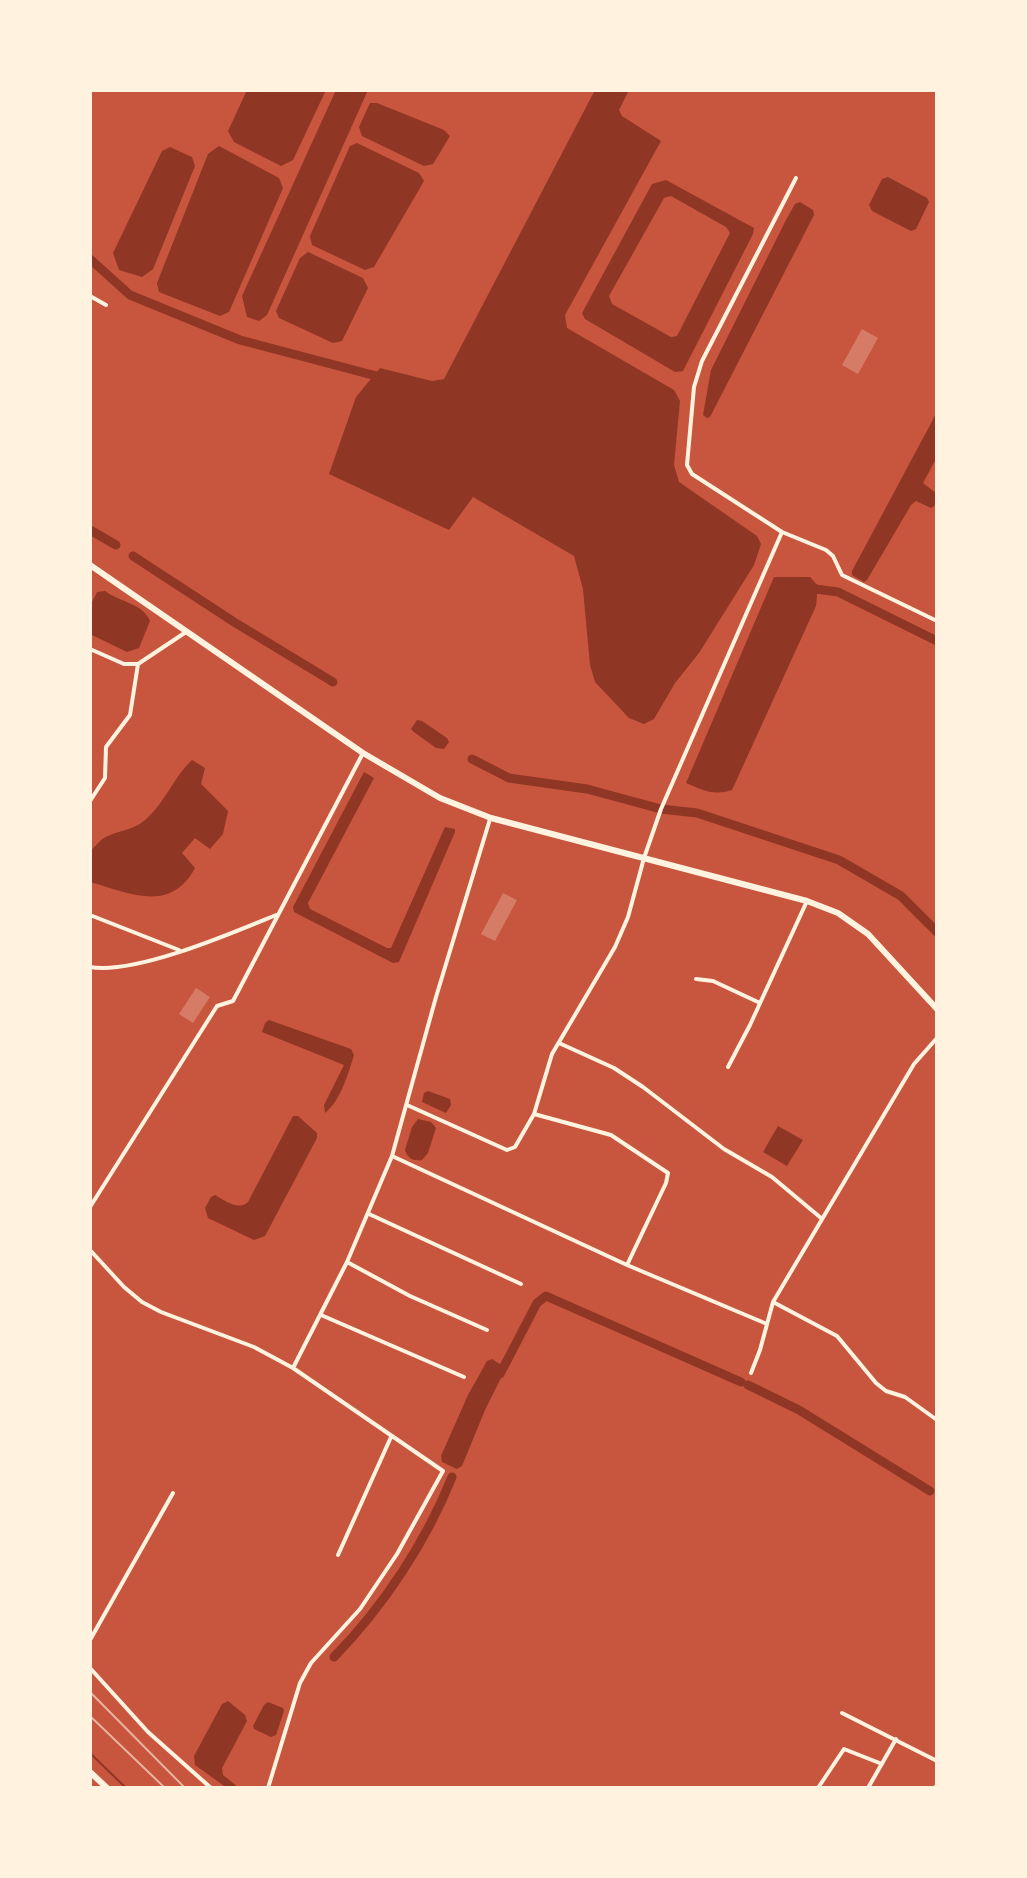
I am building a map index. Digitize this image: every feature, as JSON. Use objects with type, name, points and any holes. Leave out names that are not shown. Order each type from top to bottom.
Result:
[{"type":"street","points":[[796,178],[702,361],[694,387],[687,465],[692,474],[782,532],[826,550],[833,556],[842,575],[937,621]]},
{"type":"street","points":[[90,296],[106,305]]},
{"type":"street","points":[[407,1105],[507,1150],[515,1147],[534,1114],[548,1067],[559,1043],[615,947],[628,917],[661,809],[782,532]]},
{"type":"street","points":[[90,565],[363,753],[440,798],[491,818],[807,901],[838,913],[868,934],[937,1009]]},
{"type":"street","points":[[90,649],[124,664],[138,664],[188,631]]},
{"type":"street","points":[[90,801],[105,778],[106,747],[130,715],[138,664]]},
{"type":"street","points":[[90,1207],[217,1006],[233,1001],[363,753]]},
{"type":"street","points":[[293,1368],[347,1262],[392,1156],[436,997],[491,818]]},
{"type":"street","points":[[728,1067],[807,901]]},
{"type":"street","points":[[90,967],[107,969],[181,951],[278,914]]},
{"type":"street","points":[[90,915],[181,951]]},
{"type":"street","points":[[696,979],[713,981],[760,1003]]},
{"type":"street","points":[[751,1373],[773,1302],[914,1064],[937,1038]]},
{"type":"street","points":[[559,1043],[614,1068],[643,1087],[724,1149],[772,1177],[821,1218]]},
{"type":"street","points":[[534,1114],[611,1135],[668,1173],[627,1265]]},
{"type":"street","points":[[392,1156],[627,1265],[767,1324]]},
{"type":"street","points":[[369,1214],[521,1284]]},
{"type":"street","points":[[90,1250],[142,1302],[254,1347],[293,1368],[443,1471],[404,1542],[360,1609],[309,1666],[300,1683],[268,1788]]},
{"type":"street","points":[[347,1262],[410,1296],[487,1330]]},
{"type":"street","points":[[773,1302],[837,1336],[876,1383],[886,1391],[905,1397],[937,1420]]},
{"type":"street","points":[[321,1315],[464,1377]]},
{"type":"street","points":[[338,1555],[391,1437]]},
{"type":"street","points":[[90,1640],[173,1493]]},
{"type":"street","points":[[90,1668],[148,1732],[211,1788]]},
{"type":"street","points":[[842,1713],[937,1761]]},
{"type":"street","points":[[868,1788],[896,1739]]},
{"type":"street","points":[[818,1788],[844,1749],[882,1764]]},
{"type":"street","points":[[90,1772],[107,1788]]},
{"type":"shaded area","points":[[247,90],[326,90],[293,160],[281,166],[234,142],[228,131]]},
{"type":"shaded area","points":[[336,90],[368,90],[267,315],[259,321],[247,317],[242,296]]},
{"type":"shaded area","points":[[595,90],[629,90],[619,110],[622,116],[661,141],[565,315],[567,328],[674,390],[680,401],[674,465],[679,482],[757,536],[761,544],[754,565],[699,653],[675,683],[654,719],[644,724],[629,718],[595,682],[590,665],[583,589],[574,556],[473,497],[449,530],[329,474],[356,397],[380,368],[432,381],[444,379]]},
{"type":"shaded area","points":[[370,103],[444,130],[450,136],[433,164],[424,166],[362,136],[359,127]]},
{"type":"shaded area","points":[[357,143],[419,173],[424,181],[374,267],[365,270],[312,245],[310,236],[350,146]]},
{"type":"shaded area","points":[[219,146],[279,178],[283,188],[229,312],[220,316],[159,292],[157,283],[208,154]]},
{"type":"shaded area","points":[[170,147],[192,157],[195,166],[153,269],[142,277],[119,270],[113,253],[162,151]]},
{"type":"shaded area","points":[[888,177],[927,198],[929,202],[916,229],[911,231],[872,211],[869,205],[882,179]]},
{"type":"shaded area","points":[[666,180],[754,228],[683,371],[675,372],[585,319],[582,313],[652,184]],"holes":[[[671,196],[726,227],[730,233],[677,336],[671,337],[612,304],[609,296],[664,198]]]},
{"type":"shaded area","points":[[800,202],[813,210],[814,215],[707,418],[703,415],[711,370],[786,220],[795,204]]},
{"type":"shaded area","points":[[308,252],[363,278],[368,288],[342,341],[333,343],[279,318],[276,311],[300,258]]},
{"type":"shaded area","points":[[937,412],[937,457],[923,483],[937,494],[937,504],[931,508],[916,501],[911,505],[864,582],[852,575],[852,571]]},
{"type":"shaded area","points":[[774,577],[810,577],[818,586],[816,606],[732,790],[703,790],[686,783]]},
{"type":"shaded area","points":[[105,591],[147,615],[150,621],[139,648],[127,652],[90,634],[90,606],[97,592]]},
{"type":"shaded area","points":[[417,720],[447,738],[449,742],[444,749],[436,748],[411,729]]},
{"type":"shaded area","points":[[192,760],[205,768],[201,784],[228,811],[223,834],[210,849],[195,838],[182,853],[195,868],[185,882],[161,896],[148,896],[90,882],[90,851],[104,838],[145,820]]},
{"type":"shaded area","points":[[364,772],[374,778],[308,903],[310,909],[391,948],[445,827],[455,829],[399,962],[393,963],[294,912],[293,907]]},
{"type":"shaded area","points":[[269,1020],[351,1049],[354,1055],[343,1086],[325,1113],[324,1105],[344,1065],[262,1032]]},
{"type":"shaded area","points":[[428,1091],[450,1099],[451,1105],[446,1113],[422,1102],[424,1093]]},
{"type":"shaded area","points":[[293,1116],[298,1116],[317,1133],[317,1138],[265,1236],[254,1240],[208,1218],[205,1208],[215,1195],[240,1206],[248,1202]]},
{"type":"shaded area","points":[[418,1119],[431,1122],[436,1128],[428,1153],[422,1160],[413,1160],[405,1150],[412,1127]]},
{"type":"shaded area","points":[[778,1126],[803,1140],[787,1166],[763,1152]]},
{"type":"shaded area","points":[[492,1359],[506,1368],[462,1466],[457,1469],[442,1462],[441,1456],[468,1395],[487,1361]]},
{"type":"shaded area","points":[[228,1701],[245,1715],[247,1721],[222,1768],[223,1775],[239,1788],[227,1788],[195,1765],[194,1756],[222,1704]]},
{"type":"shaded area","points":[[268,1702],[284,1711],[276,1735],[271,1737],[253,1726]]},
{"type":"building","points":[[862,329],[878,338],[858,374],[842,365]]},
{"type":"building","points":[[503,893],[517,900],[495,941],[481,934]]},
{"type":"building","points":[[196,988],[210,997],[193,1023],[179,1014]]},
{"type":"waterway","points":[[90,259],[130,295],[240,340],[384,378]]},
{"type":"waterway","points":[[90,530],[116,545]]},
{"type":"waterway","points":[[133,556],[333,682]]},
{"type":"waterway","points":[[808,588],[838,592],[937,641]]},
{"type":"waterway","points":[[472,759],[509,778],[587,789],[661,809],[697,813],[839,860],[901,896],[937,932]]},
{"type":"waterway","points":[[500,1374],[537,1303],[546,1296],[741,1382]]},
{"type":"waterway","points":[[748,1385],[799,1410],[930,1491]]},
{"type":"waterway","points":[[334,1657],[402,1573],[452,1477]]},
{"type":"waterway","points":[[90,1753],[126,1788]]},
{"type":"railway","points":[[90,1692],[185,1788]]},
{"type":"railway","points":[[90,1716],[165,1788]]}]
